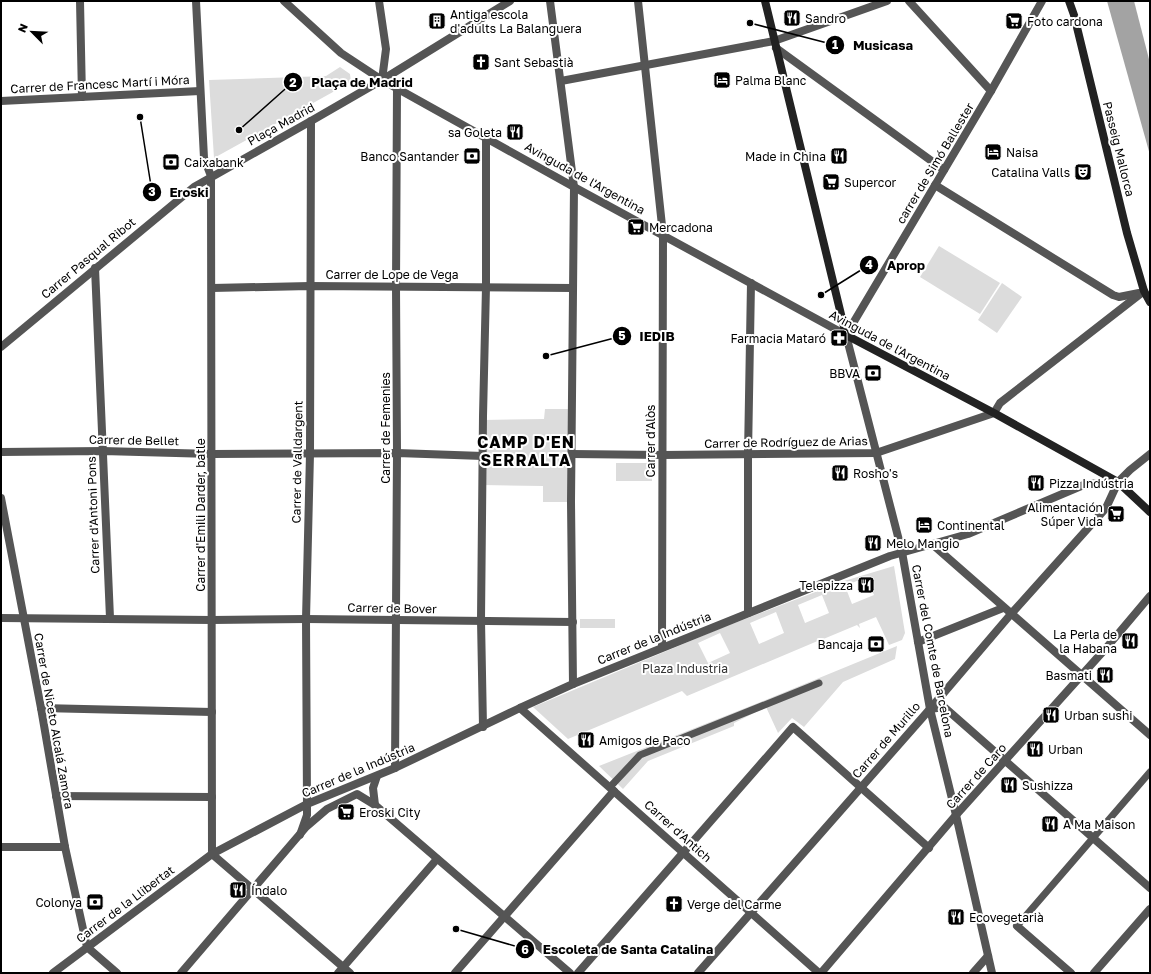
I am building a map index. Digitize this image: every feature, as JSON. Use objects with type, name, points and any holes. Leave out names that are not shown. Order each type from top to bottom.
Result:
[{"type":"main road","points":[[765,1],[846,335]]},
{"type":"main road","name":"Passeig Mallorca","points":[[1069,1],[1074,15],[1127,233],[1144,291],[1150,302]]},
{"type":"main road","name":"Avinguda de l'Argentina","points":[[846,335],[994,413],[1118,482],[1150,512]]},
{"type":"street","points":[[80,1],[82,97]]},
{"type":"street","points":[[196,1],[204,158],[211,176]]},
{"type":"street","name":"Avinguda de l'Argentina","points":[[284,1],[341,53],[382,80],[574,187],[846,335]]},
{"type":"street","points":[[379,1],[386,49],[382,80]]},
{"type":"street","name":"Plaça Madrid","points":[[211,176],[382,80],[510,1]]},
{"type":"street","points":[[550,1],[574,187],[571,502],[573,684]]},
{"type":"street","name":"Carrer d'Alòs","points":[[638,1],[663,235],[662,647]]},
{"type":"street","points":[[560,81],[644,65],[775,44],[887,1]]},
{"type":"street","points":[[909,1],[991,91]]},
{"type":"street","name":"carrer de Simó Ballester","points":[[846,335],[991,91],[1042,1]]},
{"type":"street","points":[[775,44],[944,170]]},
{"type":"street","name":"Carrer de Femenies","points":[[395,768],[397,88]]},
{"type":"street","name":"Carrer de Francesc Martí i Móra","points":[[1,101],[200,91]]},
{"type":"street","name":"Carrer de Valldargent","points":[[300,835],[307,815],[306,619],[310,454],[311,121]]},
{"type":"street","points":[[483,727],[481,620],[486,287],[486,137]]},
{"type":"street","name":"Carrer Pasqual Ribot","points":[[1,347],[194,187],[211,176]]},
{"type":"street","name":"Carrer d'Emili Darder, batle","points":[[211,176],[212,854]]},
{"type":"street","points":[[935,185],[1113,296],[1119,297],[1144,291]]},
{"type":"street","name":"Carrer d'Antoni Pons","points":[[95,268],[110,618]]},
{"type":"street","points":[[748,613],[748,454],[751,283]]},
{"type":"street","name":"Carrer de Lope de Vega","points":[[212,288],[310,286],[573,288]]},
{"type":"street","points":[[994,413],[1000,403],[1144,291]]},
{"type":"street","name":"Carrer del Comte de Barcelona","points":[[846,335],[902,552],[930,709],[992,973]]},
{"type":"street","name":"Carrer de Rodríguez de Arias","points":[[572,454],[662,455],[876,453],[994,413]]},
{"type":"street","name":"Carrer de Bellet","points":[[1,452],[103,451],[212,454],[397,453],[483,456]]},
{"type":"street","points":[[1118,482],[1150,454]]},
{"type":"street","name":"Carrer de la Indústria","points":[[212,854],[307,804],[377,776],[573,684],[662,647],[890,556],[968,534],[1086,484],[1118,482]]},
{"type":"street","name":"Carrer de Murillo","points":[[698,973],[930,709],[1011,614],[1106,508],[1118,482]]},
{"type":"street","name":"Carrer de Niceto Alcalá Zamora","points":[[1,498],[42,708],[65,847],[87,947]]},
{"type":"street","points":[[932,544],[1150,735]]},
{"type":"street","name":"Carrer de Caro","points":[[820,973],[956,815],[1150,596]]},
{"type":"street","points":[[918,642],[1004,608]]},
{"type":"street","name":"Carrer de Bover","points":[[1,618],[212,620],[306,619],[396,621],[481,620],[572,622]]},
{"type":"street","points":[[455,973],[640,755],[819,683]]},
{"type":"street","points":[[930,709],[944,707],[1150,888]]},
{"type":"street","points":[[42,708],[212,712]]},
{"type":"street","name":"Carrer d'Antich","points":[[520,708],[820,973]]},
{"type":"street","points":[[578,973],[793,727],[929,848]]},
{"type":"street","points":[[1071,973],[1017,926],[1150,772]]},
{"type":"street","points":[[375,805],[373,788],[377,776]]},
{"type":"street","points":[[181,973],[254,890],[306,827],[327,809],[357,794],[375,805],[570,973]]},
{"type":"street","points":[[56,796],[212,797]]},
{"type":"street","points":[[1,847],[65,847]]},
{"type":"street","points":[[212,854],[254,890],[341,970],[350,973]]},
{"type":"street","name":"Carrer de la Llibertat","points":[[52,973],[212,854]]},
{"type":"street","points":[[341,970],[437,859]]},
{"type":"street","points":[[1094,973],[1150,909]]},
{"type":"street","points":[[87,947],[117,973]]},
{"type":"street","points":[[973,973],[988,956]]},
{"type":"green space","points":[[340,67],[350,74],[351,82],[214,158],[209,80],[326,76]]},
{"type":"green space","points":[[939,246],[1000,283],[980,314],[920,277]]},
{"type":"green space","points":[[1002,283],[1022,297],[997,333],[978,320]]},
{"type":"green space","points":[[545,409],[572,409],[571,502],[543,502],[543,486],[483,485],[483,420],[544,419]]},
{"type":"green space","points":[[616,463],[649,463],[652,466],[652,481],[616,481]]},
{"type":"green space","name":"Plaza Industria","points":[[894,566],[905,633],[902,640],[889,645],[876,617],[859,624],[860,628],[857,625],[821,640],[823,644],[820,640],[687,696],[682,691],[568,739],[533,707],[719,629],[844,581]],"holes":[[[866,577],[874,595],[852,604],[845,586]],[[822,595],[829,613],[805,623],[798,605]],[[776,612],[784,633],[759,644],[750,623]],[[720,633],[730,653],[708,663],[698,643]]]},
{"type":"green space","points":[[580,619],[615,619],[615,628],[580,628]]},
{"type":"green space","points":[[897,646],[895,659],[843,682],[804,727],[792,718],[778,733],[766,707],[734,723],[734,726],[648,761],[623,789],[599,766],[763,701]]},
{"type":"shaded area","points":[[1107,1],[1134,1],[1150,63],[1150,155]]},
{"type":"place","name":"Sandro","points":[[792,18]]},
{"type":"place","name":"Antiga escola d'adults La Balanguera","points":[[437,21]]},
{"type":"place","name":"Foto cardona","points":[[1014,21]]},
{"type":"place","name":"Musicasa","points":[[750,23]]},
{"type":"place","name":"Sant Sebastià","points":[[481,62]]},
{"type":"place","name":"Palma Blanc","points":[[722,80]]},
{"type":"place","name":"Eroski","points":[[140,117]]},
{"type":"place","name":"Plaça de Madrid","points":[[239,130]]},
{"type":"place","name":"sa Goleta","points":[[515,132]]},
{"type":"place","name":"Naisa","points":[[993,152]]},
{"type":"place","name":"Banco Santander","points":[[472,156]]},
{"type":"place","name":"Made in China","points":[[839,156]]},
{"type":"place","name":"Caixabank","points":[[171,162]]},
{"type":"place","name":"Catalina Valls","points":[[1083,172]]},
{"type":"place","name":"Supercor","points":[[831,182]]},
{"type":"place","name":"Mercadona","points":[[636,227]]},
{"type":"place","name":"Aprop","points":[[821,295]]},
{"type":"place","name":"Farmacia Mataró","points":[[839,338]]},
{"type":"place","name":"IEDIB","points":[[546,356]]},
{"type":"place","name":"BBVA","points":[[873,373]]},
{"type":"place","name":"Rosho's","points":[[840,473]]},
{"type":"place","name":"Pizza Indústria","points":[[1036,483]]},
{"type":"place","name":"Alimentación Súper Vida","points":[[1116,514]]},
{"type":"place","name":"Continental","points":[[924,525]]},
{"type":"place","name":"Melo Mangio","points":[[873,543]]},
{"type":"place","name":"Telepizza","points":[[866,585]]},
{"type":"place","name":"La Perla de la Habana","points":[[1130,641]]},
{"type":"place","name":"Bancaja","points":[[876,644]]},
{"type":"place","name":"Basmati","points":[[1105,675]]},
{"type":"place","name":"Urban sushi","points":[[1051,715]]},
{"type":"place","name":"Amigos de Paco","points":[[586,740]]},
{"type":"place","name":"Urban","points":[[1035,749]]},
{"type":"place","name":"Sushizza","points":[[1009,785]]},
{"type":"place","name":"Eroski City","points":[[346,812]]},
{"type":"place","name":"A Ma Maison","points":[[1050,824]]},
{"type":"place","name":"Índalo","points":[[238,890]]},
{"type":"place","name":"Colonya","points":[[95,902]]},
{"type":"place","name":"Verge del Carme","points":[[674,904]]},
{"type":"place","name":"Ecovegetarià","points":[[956,917]]},
{"type":"place","name":"Escoleta de Santa Catalina","points":[[456,929]]},
{"type":"district","name":"CAMP D'EN SERRALTA","points":[[526,451]]}]
